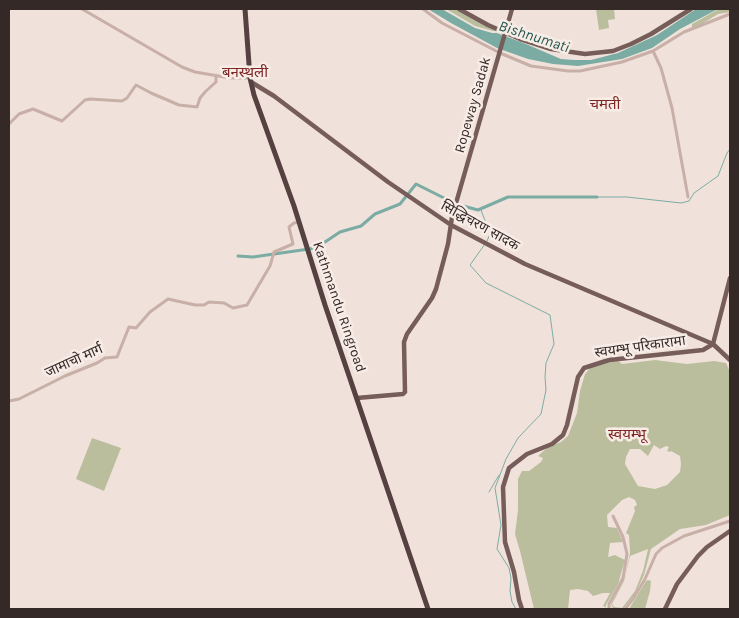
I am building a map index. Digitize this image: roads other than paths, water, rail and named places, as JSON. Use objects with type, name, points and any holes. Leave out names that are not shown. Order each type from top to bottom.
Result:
[{"type":"highway","name":"Kathmandu Ringroad","points":[[245,9],[251,80],[257,103],[428,609]]},
{"type":"main road","points":[[459,9],[505,34],[551,49],[585,54],[612,51],[631,44],[691,9]]},
{"type":"main road","name":"Ropeway Sadak","points":[[451,225],[512,9]]},
{"type":"main road","name":"सिद्धिचरण सादक","points":[[251,80],[388,182],[451,225],[525,264],[713,344]]},
{"type":"main road","points":[[357,398],[404,393],[406,388],[403,363],[404,342],[407,334],[432,298],[448,244],[451,225]]},
{"type":"main road","points":[[729,359],[713,344],[730,278]]},
{"type":"main road","name":"स्वयम्भू परिकारामा","points":[[522,609],[505,542],[503,487],[509,468],[527,454],[552,444],[562,435],[567,425],[578,377],[584,368],[610,360],[704,350],[713,344]]},
{"type":"main road","points":[[665,609],[677,584],[698,556],[707,547],[730,531]]},
{"type":"street","points":[[82,9],[182,67],[195,72],[251,80]]},
{"type":"street","points":[[423,9],[442,23],[531,66],[568,71],[580,71],[622,62],[653,51],[684,32],[730,14]]},
{"type":"street","points":[[653,51],[661,68],[672,108],[688,197]]},
{"type":"street","points":[[9,124],[19,114],[33,109],[62,121],[85,100],[90,98],[122,101],[127,98],[136,85],[151,94],[179,105],[197,107],[200,98],[216,82],[216,75]]},
{"type":"street","name":"जामाचो मार्ग","points":[[9,400],[20,399],[64,376],[105,358],[118,356],[129,327],[136,328],[150,312],[168,299],[195,305],[204,305],[209,302],[224,303],[233,308],[248,305],[270,266],[274,252],[293,244],[290,227],[294,222],[298,222]]},
{"type":"street","points":[[609,609],[609,604],[623,578],[627,554],[623,537],[613,516]]},
{"type":"street","points":[[624,609],[633,600],[656,554],[662,548],[684,536],[730,521]]},
{"type":"water","points":[[428,9],[442,9],[475,28],[497,33],[561,59],[591,60],[618,53],[657,35],[696,9],[718,9],[680,29],[652,48],[622,59],[578,66],[528,59],[497,48]]},
{"type":"waterway","points":[[597,197],[627,197],[681,203],[689,201],[694,193],[718,176],[730,149]]},
{"type":"waterway","points":[[238,256],[253,257],[316,248],[340,232],[361,226],[375,214],[400,204],[416,184],[456,204],[478,210],[508,197],[597,197]]},
{"type":"waterway","points":[[481,210],[490,234],[487,241]]},
{"type":"waterway","points":[[485,244],[470,265],[486,283],[550,315],[554,344],[546,363],[546,390],[541,414],[518,438],[506,459],[495,488],[501,525],[497,549],[509,568],[511,578],[510,591],[512,602],[516,609]]},
{"type":"waterway","points":[[489,492],[499,475]]},
{"type":"district","name":"बनस्थली","points":[[245,73]]},
{"type":"district","name":"चमती","points":[[605,105]]},
{"type":"district","name":"स्वयम्भू","points":[[627,435]]},
{"type":"water label","name":"Bishnumati","points":[[534,37]]}]
